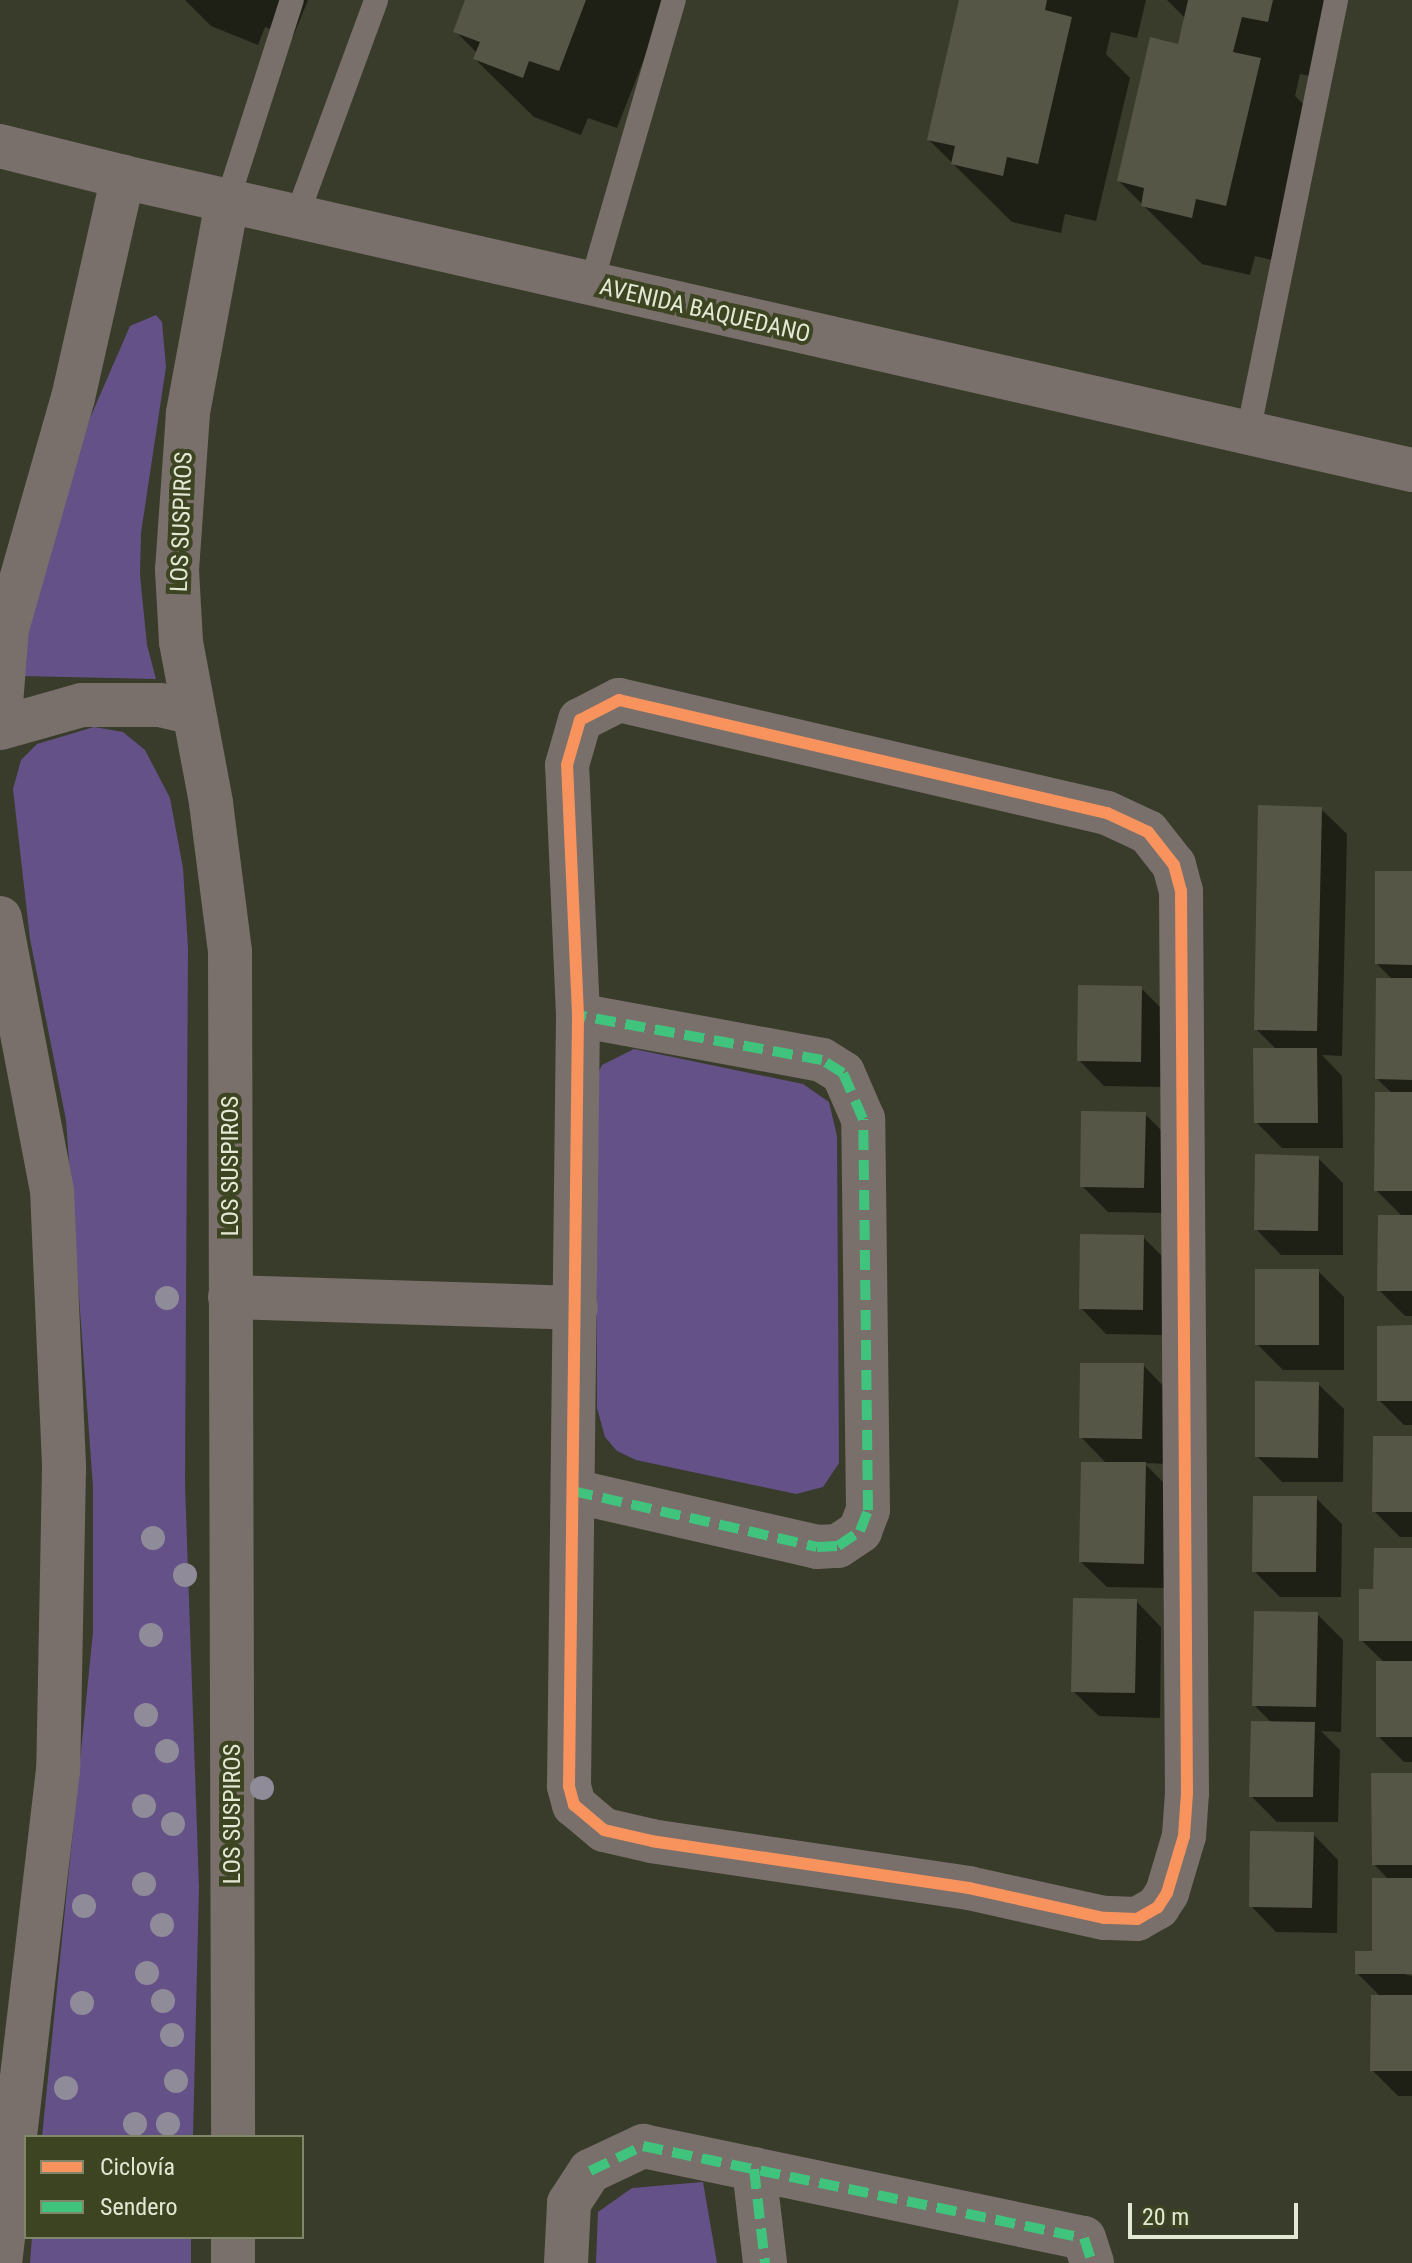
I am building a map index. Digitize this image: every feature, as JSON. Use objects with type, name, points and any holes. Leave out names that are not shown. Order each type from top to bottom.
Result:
[{"type":"street","name":"AVENIDA BAQUEDANO","points":[[0,146],[296,218],[1412,470]]},
{"type":"street","points":[[0,717],[7,629],[73,398],[123,177]]},
{"type":"street","name":"LOS SUSPIROS","points":[[227,202],[188,413],[179,496],[178,599],[191,712],[211,803],[230,952],[233,2135]]},
{"type":"street","points":[[619,700],[1107,813],[1148,832],[1174,865],[1181,891],[1187,1793],[1184,1836],[1163,1900],[1137,1919],[1104,1918],[969,1888],[652,1841],[604,1830],[585,1819],[569,1786],[578,1015],[567,810],[569,742],[580,720],[619,700]]},
{"type":"street","points":[[0,728],[82,705],[160,705],[191,712]]},
{"type":"street","points":[[0,918],[52,1190],[64,1469],[58,1770],[0,2263]]},
{"type":"street","points":[[573,1491],[817,1547],[838,1546],[860,1531],[868,1510],[863,1119],[843,1073],[822,1060],[578,1015]]},
{"type":"street","points":[[230,1297],[576,1308]]},
{"type":"street","points":[[566,2263],[569,2203],[590,2171],[643,2146],[1084,2238],[1092,2263]]},
{"type":"street","points":[[754,2169],[765,2263]]},
{"type":"street","points":[[233,2239],[233,2263]]},
{"type":"lane","points":[[227,202],[292,0]]},
{"type":"lane","points":[[296,218],[376,0]]},
{"type":"lane","points":[[591,285],[674,0]]},
{"type":"lane","points":[[1248,433],[1336,0]]},
{"type":"shaded area","points":[[156,315],[162,322],[166,367],[141,533],[140,575],[147,645],[156,679],[21,676],[29,619],[90,418],[130,326]]},
{"type":"shaded area","points":[[94,727],[123,732],[145,750],[170,798],[183,868],[188,948],[185,1484],[199,1887],[193,2135],[42,2135],[93,1632],[93,1487],[66,1120],[30,939],[13,789],[21,760],[37,744]]},
{"type":"shaded area","points":[[634,1049],[803,1084],[829,1102],[837,1136],[839,1463],[823,1487],[796,1494],[636,1460],[617,1451],[605,1437],[597,1408],[596,1078],[602,1065]]},
{"type":"shaded area","points":[[703,2182],[717,2263],[596,2263],[598,2212],[632,2188]]},
{"type":"shaded area","points":[[32,2239],[191,2239],[191,2263],[30,2263]]},
{"type":"building","points":[[465,0],[586,0],[559,71],[529,61],[523,78],[473,59],[480,42],[453,32]]},
{"type":"building","points":[[959,0],[1047,0],[1045,10],[1072,17],[1038,164],[1007,157],[1003,176],[951,164],[955,146],[927,140]]},
{"type":"building","points":[[1188,0],[1273,0],[1268,22],[1242,17],[1233,52],[1261,58],[1226,206],[1196,199],[1192,218],[1141,206],[1144,188],[1117,181],[1150,37],[1178,44]]},
{"type":"building","points":[[1258,805],[1322,807],[1317,1031],[1254,1030]]},
{"type":"building","points":[[1375,871],[1412,871],[1412,965],[1375,964]]},
{"type":"building","points":[[1376,978],[1412,978],[1412,1080],[1375,1079]]},
{"type":"building","points":[[1078,985],[1142,986],[1141,1062],[1077,1061]]},
{"type":"building","points":[[1253,1048],[1317,1048],[1318,1123],[1254,1123]]},
{"type":"building","points":[[1375,1092],[1412,1092],[1412,1191],[1374,1191]]},
{"type":"building","points":[[1081,1111],[1146,1112],[1144,1188],[1080,1187]]},
{"type":"building","points":[[1255,1154],[1319,1156],[1318,1231],[1254,1230]]},
{"type":"building","points":[[1378,1215],[1412,1215],[1412,1291],[1377,1291]]},
{"type":"building","points":[[1080,1234],[1144,1235],[1143,1310],[1079,1309]]},
{"type":"building","points":[[1255,1269],[1319,1269],[1319,1345],[1255,1345]]},
{"type":"building","points":[[1412,1325],[1412,1401],[1377,1401],[1377,1326]]},
{"type":"building","points":[[1080,1363],[1144,1363],[1142,1439],[1079,1438]]},
{"type":"building","points":[[1255,1381],[1319,1382],[1318,1458],[1255,1457]]},
{"type":"building","points":[[1373,1436],[1412,1436],[1412,1512],[1372,1512]]},
{"type":"building","points":[[1081,1462],[1146,1462],[1144,1564],[1079,1562]]},
{"type":"building","points":[[1253,1496],[1317,1496],[1316,1572],[1252,1572]]},
{"type":"building","points":[[1374,1548],[1412,1548],[1412,1641],[1359,1641],[1359,1589],[1373,1589]]},
{"type":"building","points":[[1073,1598],[1137,1599],[1135,1693],[1071,1692]]},
{"type":"building","points":[[1254,1611],[1318,1612],[1316,1707],[1252,1706]]},
{"type":"building","points":[[1376,1661],[1412,1661],[1412,1737],[1376,1737]]},
{"type":"building","points":[[1251,1721],[1315,1722],[1313,1797],[1249,1797]]},
{"type":"building","points":[[1371,1773],[1412,1773],[1412,1865],[1372,1865]]},
{"type":"building","points":[[1250,1831],[1314,1832],[1312,1908],[1249,1907]]},
{"type":"building","points":[[1372,1878],[1412,1878],[1412,1974],[1355,1974],[1355,1951],[1372,1951]]},
{"type":"building","points":[[1371,1995],[1412,1995],[1412,2071],[1370,2071]]},
{"type":"marked path","points":[[573,1491],[817,1547],[838,1546],[860,1531],[868,1510],[863,1119],[843,1073],[822,1060],[578,1015]]},
{"type":"marked path","points":[[590,2171],[643,2146],[1084,2238],[1092,2263]]},
{"type":"marked path","points":[[754,2169],[765,2263]]},
{"type":"cycle path","points":[[619,700],[1107,813],[1148,832],[1174,865],[1181,891],[1187,1793],[1184,1836],[1167,1893],[1158,1907],[1137,1919],[1104,1918],[969,1888],[652,1841],[604,1830],[574,1805],[569,1786],[578,1015],[567,765],[580,720],[619,700]]}]
